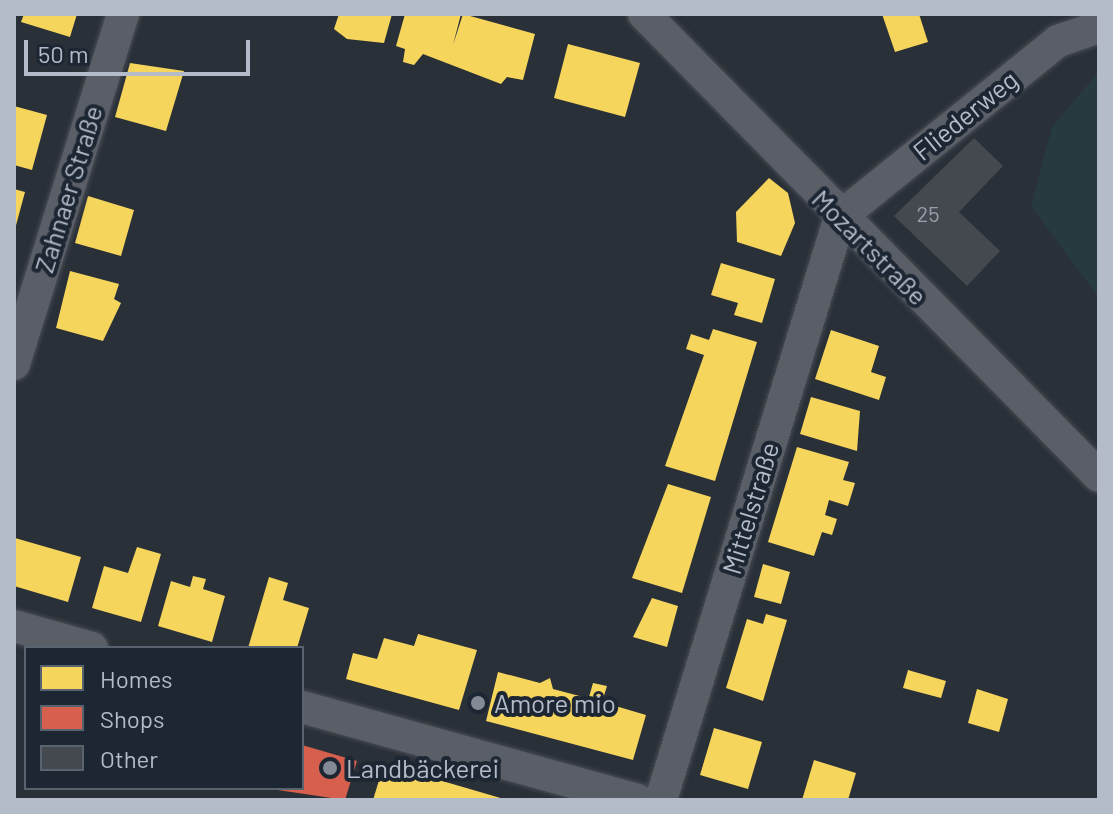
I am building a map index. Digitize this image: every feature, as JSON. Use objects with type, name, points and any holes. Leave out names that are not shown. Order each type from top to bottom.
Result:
[{"type":"street","name":"Zahnaer Straße","points":[[14,364],[123,14]]},
{"type":"street","name":"Mozartstraße","points":[[644,14],[840,217],[1099,476]]},
{"type":"street","name":"Fliederweg","points":[[840,217],[1058,41],[1099,27]]},
{"type":"street","name":"Mittelstraße","points":[[661,800],[840,217]]},
{"type":"street","points":[[14,626],[85,646]]},
{"type":"street","points":[[304,708],[637,800]]},
{"type":"green space","points":[[1099,71],[1099,298],[1031,206],[1052,127]]},
{"type":"building: Homes","points":[[24,14],[77,14],[70,37],[21,22]]},
{"type":"building: Homes","points":[[339,14],[392,14],[384,43],[347,39],[334,29]]},
{"type":"building: Homes","points":[[405,14],[461,14],[453,45],[463,14],[535,34],[523,80],[507,77],[501,84],[423,54],[414,65],[403,62],[405,49],[396,46]]},
{"type":"building: Homes","points":[[882,14],[919,14],[928,42],[895,52]]},
{"type":"building: Homes","points":[[568,44],[640,63],[625,117],[554,98]]},
{"type":"building: Homes","points":[[130,63],[184,71],[166,131],[115,117]]},
{"type":"building: Homes","points":[[14,106],[47,115],[32,170],[14,165]]},
{"type":"building: Homes","points":[[769,178],[788,193],[795,223],[781,256],[737,242],[736,212]]},
{"type":"building: Homes","points":[[14,189],[25,192],[15,229],[14,229]]},
{"type":"building: Homes","points":[[88,196],[134,210],[121,256],[75,243]]},
{"type":"building: Homes","points":[[721,263],[775,279],[762,323],[734,315],[738,303],[711,295]]},
{"type":"building: Homes","points":[[70,271],[119,284],[114,299],[121,303],[103,341],[56,328]]},
{"type":"building: Homes","points":[[713,329],[757,342],[715,481],[665,466],[704,355],[686,349],[691,334],[709,340]]},
{"type":"building: Homes","points":[[831,330],[879,346],[871,372],[886,377],[879,400],[815,379]]},
{"type":"building: Homes","points":[[811,397],[860,411],[857,451],[800,434]]},
{"type":"building: Homes","points":[[797,447],[849,462],[843,480],[855,483],[848,506],[829,500],[825,515],[837,519],[832,535],[822,532],[814,556],[768,542]]},
{"type":"building: Homes","points":[[668,484],[711,497],[682,593],[632,578]]},
{"type":"building: Homes","points":[[15,538],[81,557],[68,602],[14,586]]},
{"type":"building: Homes","points":[[137,547],[161,554],[141,622],[92,608],[104,566],[128,573]]},
{"type":"building: Homes","points":[[763,564],[790,572],[781,604],[754,597]]},
{"type":"building: Homes","points":[[193,576],[206,579],[203,589],[225,596],[212,642],[158,626],[171,581],[190,587]]},
{"type":"building: Homes","points":[[269,577],[288,583],[283,600],[309,608],[298,646],[249,646]]},
{"type":"building: Homes","points":[[652,598],[678,606],[667,647],[633,637]]},
{"type":"building: Homes","points":[[766,614],[787,620],[763,701],[726,688],[747,619],[763,624]]},
{"type":"building: Homes","points":[[418,634],[477,650],[459,710],[346,679],[353,653],[377,659],[384,638],[414,646]]},
{"type":"building: Homes","points":[[908,670],[946,681],[941,698],[903,688]]},
{"type":"building: Homes","points":[[498,672],[540,683],[550,678],[553,689],[587,698],[583,718],[593,683],[607,686],[602,702],[646,715],[633,760],[486,721]]},
{"type":"building: Homes","points":[[977,689],[1008,699],[999,732],[968,723]]},
{"type":"building: Homes","points":[[714,728],[762,742],[748,789],[700,775]]},
{"type":"building: Homes","points":[[814,760],[856,773],[848,800],[802,800]]},
{"type":"building: Homes","points":[[384,764],[504,799],[504,800],[373,800]]},
{"type":"building: Shops","points":[[304,746],[357,761],[345,800],[278,790],[304,790]]},
{"type":"building: Other","points":[[974,138],[1003,166],[959,212],[1000,251],[967,286],[894,216]]},
{"type":"place","name":"Amore mio","points":[[478,703]]},
{"type":"place","name":"Landbäckerei","points":[[330,768]]}]
